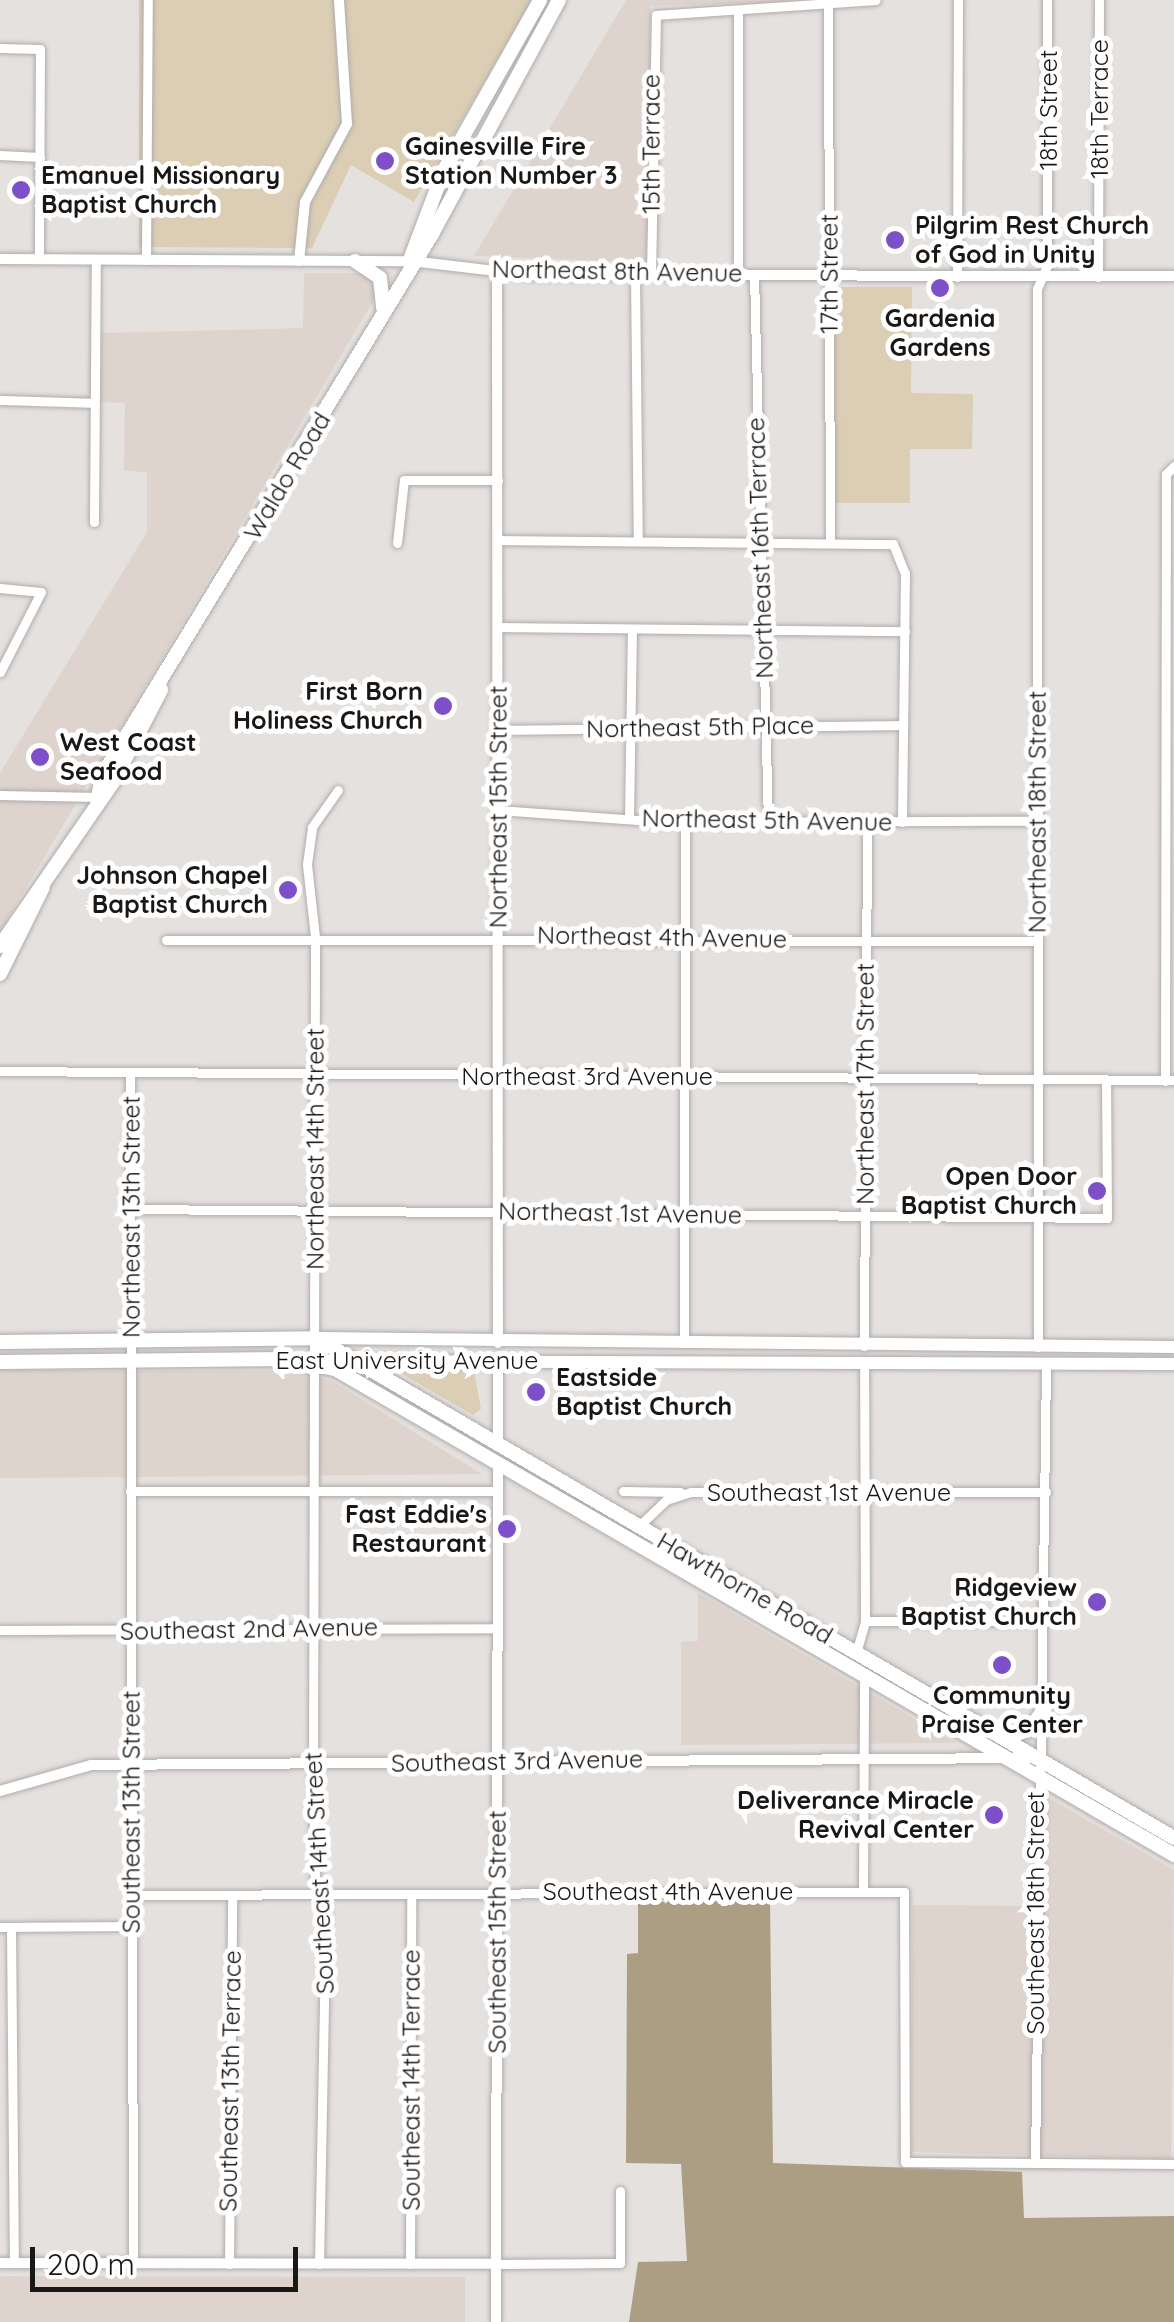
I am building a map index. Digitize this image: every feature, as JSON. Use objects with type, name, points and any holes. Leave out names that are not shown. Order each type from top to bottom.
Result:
[{"type":"highway","name":"Waldo Road","points":[[411,261],[444,170],[540,0]]},
{"type":"highway","name":"Waldo Road","points":[[0,974],[44,887],[98,797],[102,776],[161,690],[383,314],[559,0]]},
{"type":"highway","points":[[354,261],[380,278],[383,314]]},
{"type":"highway","name":"Waldo Road","points":[[0,946],[44,887]]},
{"type":"highway","name":"East University Avenue","points":[[0,1342],[316,1338]]},
{"type":"highway","name":"Hawthorne Road","points":[[316,1338],[498,1444],[864,1675],[1002,1756],[1036,1766],[1174,1838]]},
{"type":"highway","name":"East University Avenue","points":[[0,1362],[315,1361]]},
{"type":"highway","name":"Hawthorne Road","points":[[315,1361],[856,1653],[1003,1738],[1036,1766],[1174,1855]]},
{"type":"highway","points":[[1003,1738],[1024,1734],[1045,1708]]},
{"type":"main road","name":"East University Avenue","points":[[316,1338],[1174,1347]]},
{"type":"main road","points":[[498,1342],[498,1361]]},
{"type":"main road","points":[[684,1344],[684,1362]]},
{"type":"main road","points":[[864,1346],[864,1363]]},
{"type":"main road","points":[[1038,1347],[1046,1363]]},
{"type":"main road","name":"East University Avenue","points":[[315,1361],[345,1356],[498,1361],[1174,1364]]},
{"type":"street","points":[[146,260],[148,0]]},
{"type":"street","points":[[299,262],[305,202],[347,124],[350,67],[339,0]]},
{"type":"street","points":[[738,274],[738,10],[828,7],[875,0]]},
{"type":"street","points":[[958,0],[958,277]]},
{"type":"street","name":"18th Street","points":[[1042,278],[1047,0]]},
{"type":"street","name":"18th Terrace","points":[[1098,277],[1099,0]]},
{"type":"street","name":"17th Street","points":[[828,7],[830,542]]},
{"type":"street","name":"15th Terrace","points":[[651,274],[656,15],[738,10]]},
{"type":"street","points":[[0,48],[40,49],[40,259]]},
{"type":"street","points":[[0,156],[40,156]]},
{"type":"street","name":"Northeast 8th Avenue","points":[[0,259],[411,261],[498,271],[635,275],[1174,276]]},
{"type":"street","points":[[94,522],[96,260]]},
{"type":"street","name":"Northeast 15th Street","points":[[498,271],[498,1342]]},
{"type":"street","name":"Northeast 16th Terrace","points":[[754,274],[755,542],[764,628],[768,822]]},
{"type":"street","points":[[635,275],[638,541]]},
{"type":"street","name":"Northeast 18th Street","points":[[1038,1347],[1036,821],[1042,278]]},
{"type":"street","points":[[0,400],[94,403]]},
{"type":"street","points":[[1170,1080],[1172,466]]},
{"type":"street","points":[[398,543],[398,487],[414,479],[498,480]]},
{"type":"street","points":[[498,540],[830,542],[897,547],[905,631],[902,822]]},
{"type":"street","points":[[0,588],[41,592],[0,672]]},
{"type":"street","points":[[498,628],[632,634],[764,628],[905,631]]},
{"type":"street","points":[[630,818],[632,634]]},
{"type":"street","name":"Northeast 5th Place","points":[[498,730],[903,724]]},
{"type":"street","points":[[315,937],[312,827],[338,790]]},
{"type":"street","points":[[0,796],[98,797]]},
{"type":"street","name":"Northeast 5th Avenue","points":[[498,810],[686,822],[1036,821]]},
{"type":"street","points":[[684,1344],[686,822]]},
{"type":"street","name":"Northeast 17th Street","points":[[864,1346],[867,823]]},
{"type":"street","name":"Northeast 4th Avenue","points":[[166,940],[498,934],[1038,941]]},
{"type":"street","name":"Northeast 14th Street","points":[[315,937],[315,1361]]},
{"type":"street","name":"Northeast 3rd Avenue","points":[[0,1071],[1170,1080]]},
{"type":"street","name":"Northeast 13th Street","points":[[130,1074],[134,1209],[132,1360]]},
{"type":"street","name":"Northeast 1st Avenue","points":[[134,1209],[1107,1218],[1106,1081]]},
{"type":"street","name":"Southeast 13th Street","points":[[132,1360],[133,2264]]},
{"type":"street","name":"Southeast 14th Street","points":[[315,1361],[313,1764],[322,1898],[319,2264]]},
{"type":"street","name":"Southeast 15th Street","points":[[496,2322],[498,1361]]},
{"type":"street","points":[[856,1653],[865,1621],[864,1363]]},
{"type":"street","name":"Southeast 18th Street","points":[[1034,2163],[1036,1766],[1045,1708],[1047,1621],[1046,1363]]},
{"type":"street","points":[[130,1490],[498,1491]]},
{"type":"street","points":[[622,1491],[690,1492]]},
{"type":"street","name":"Southeast 1st Avenue","points":[[635,1532],[690,1492],[1046,1492]]},
{"type":"street","points":[[865,1621],[1047,1621]]},
{"type":"street","name":"Southeast 2nd Avenue","points":[[0,1630],[498,1628]]},
{"type":"street","points":[[863,1891],[864,1675]]},
{"type":"street","name":"Southeast 3rd Avenue","points":[[0,1792],[60,1769],[131,1764],[1002,1756]]},
{"type":"street","name":"Southeast 4th Avenue","points":[[132,1895],[322,1898],[497,1892],[904,1892],[904,2162],[1034,2163]]},
{"type":"street","name":"Southeast 14th Terrace","points":[[410,2264],[411,1896]]},
{"type":"street","name":"Southeast 13th Terrace","points":[[228,2264],[232,1898]]},
{"type":"street","points":[[14,2264],[5,1927],[132,1926]]},
{"type":"street","points":[[1034,2163],[1174,2164]]},
{"type":"street","points":[[0,2264],[620,2262],[620,2191]]},
{"type":"shaded area","points":[[139,0],[532,0],[414,202],[351,165],[312,248],[139,247]]},
{"type":"shaded area","points":[[626,0],[847,0],[650,6],[650,263],[474,256]]},
{"type":"shaded area","points":[[304,273],[368,273],[378,293],[0,932],[0,773],[147,532],[147,472],[124,471],[125,403],[101,402],[102,333],[303,328]]},
{"type":"shaded area","points":[[833,287],[912,287],[911,393],[973,394],[972,449],[910,449],[910,503],[832,503]]},
{"type":"shaded area","points":[[392,1368],[474,1371],[481,1409],[473,1415]]},
{"type":"shaded area","points":[[0,1370],[298,1371],[334,1382],[482,1474],[0,1478]]},
{"type":"shaded area","points":[[698,1593],[956,1743],[681,1745],[681,1642],[698,1641]]},
{"type":"shaded area","points":[[1047,1797],[1174,1870],[1171,2159],[912,2152],[912,1905],[1046,1906]]},
{"type":"shaded area","points":[[770,1901],[773,2163],[1022,2172],[1024,2218],[1174,2216],[1174,2322],[629,2322],[638,2262],[687,2261],[681,2164],[626,2163],[627,1954],[638,1953],[638,1902]]},
{"type":"shaded area","points":[[0,2276],[465,2277],[465,2322],[0,2322]]},
{"type":"place","name":"Gainesville Fire Station Number 3","points":[[385,161]]},
{"type":"place","name":"Emanuel Missionary Baptist Church","points":[[21,190]]},
{"type":"place","name":"Pilgrim Rest Church of God in Unity","points":[[895,240]]},
{"type":"place","name":"Gardenia Gardens","points":[[940,288]]},
{"type":"place","name":"First Born Holiness Church","points":[[443,706]]},
{"type":"place","name":"West Coast Seafood","points":[[40,757]]},
{"type":"place","name":"Johnson Chapel Baptist Church","points":[[288,890]]},
{"type":"place","name":"Open Door Baptist Church","points":[[1097,1191]]},
{"type":"place","name":"Eastside Baptist Church","points":[[536,1392]]},
{"type":"place","name":"Fast Eddie's Restaurant","points":[[507,1529]]},
{"type":"place","name":"Ridgeview Baptist Church","points":[[1097,1602]]},
{"type":"place","name":"Community Praise Center","points":[[1002,1665]]},
{"type":"place","name":"Deliverance Miracle Revival Center","points":[[994,1815]]}]
